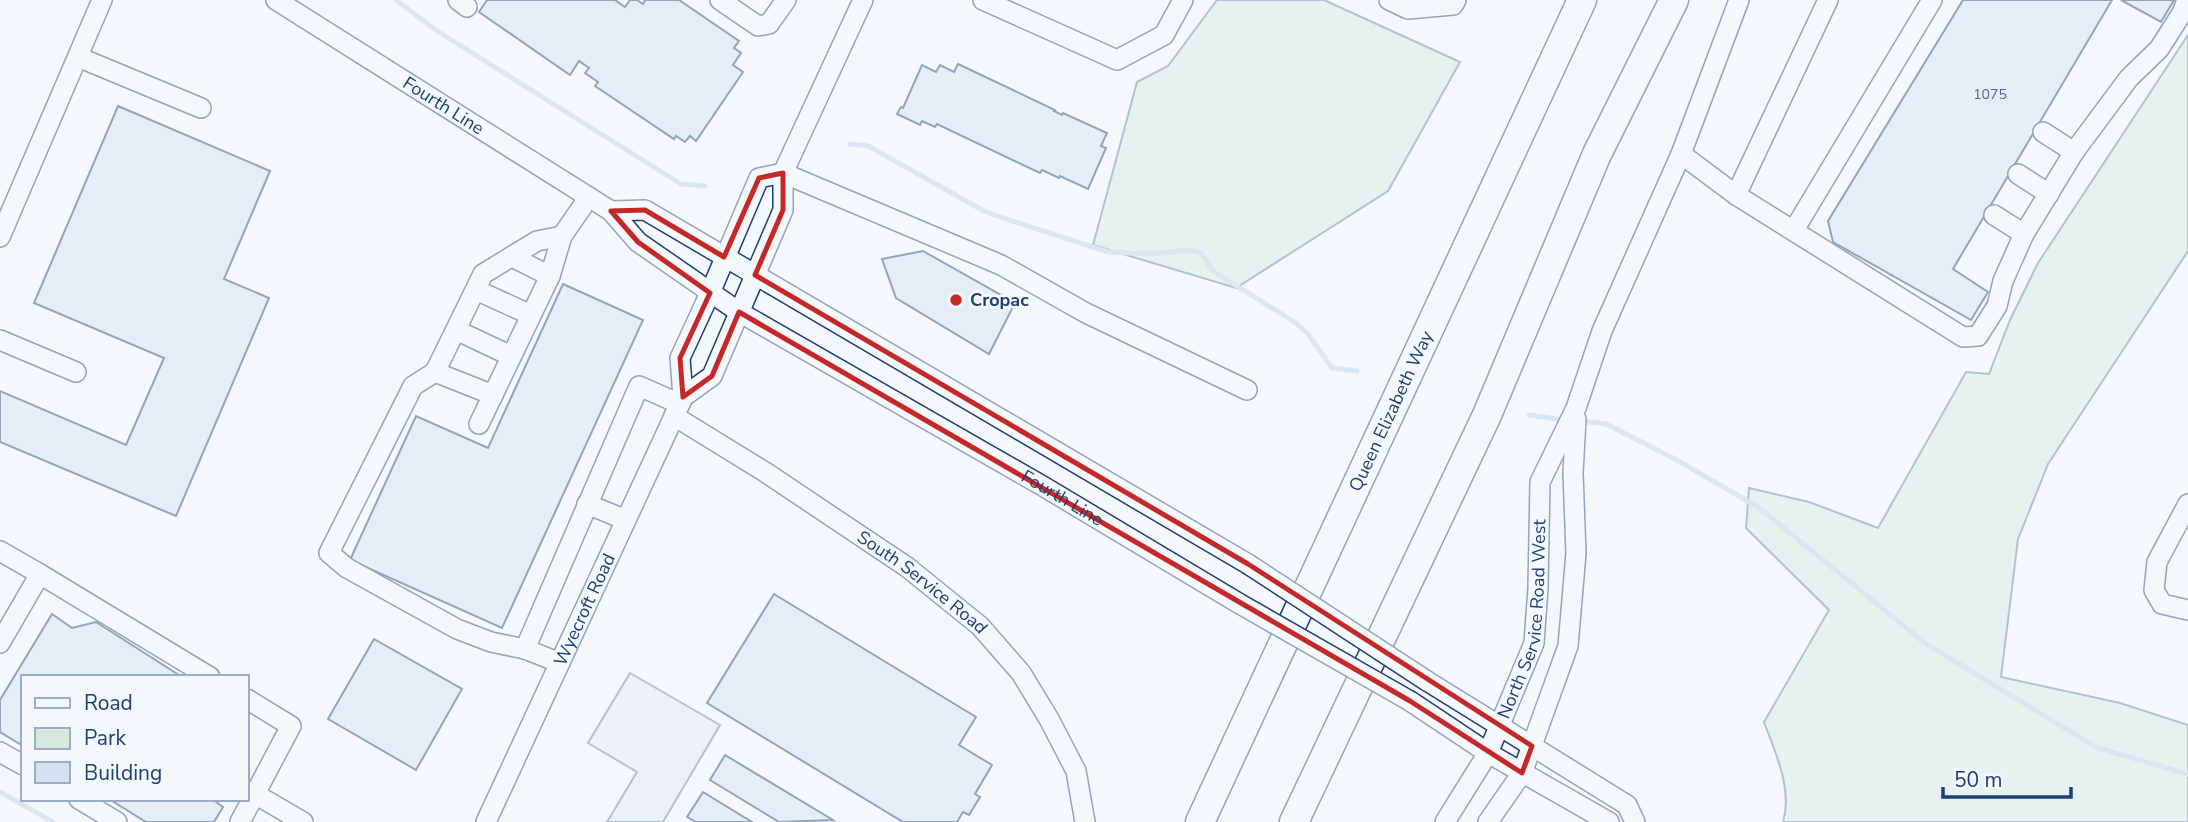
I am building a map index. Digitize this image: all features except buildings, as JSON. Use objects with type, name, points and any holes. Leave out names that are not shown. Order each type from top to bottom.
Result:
[{"type":"highway","points":[[1544,82],[1563,0]]},
{"type":"highway","name":"Queen Elizabeth Way","points":[[1200,822],[1582,0]]},
{"type":"highway","points":[[1294,822],[1487,415],[1597,154],[1674,0]]},
{"type":"street","points":[[0,237],[102,0]]},
{"type":"street","name":"Fourth Line","points":[[276,0],[611,211],[638,242],[739,312],[1410,701],[1488,753],[1609,822]]},
{"type":"street","points":[[720,0],[758,26],[769,24],[786,0]]},
{"type":"street","points":[[863,0],[783,173],[1001,265],[1086,313],[1247,390]]},
{"type":"street","points":[[983,0],[1117,60],[1164,35],[1182,0]]},
{"type":"street","points":[[1389,0],[1408,9],[1453,5],[1456,0]]},
{"type":"street","name":"North Service Road West","points":[[1445,822],[1488,753],[1534,643],[1540,482],[1576,408],[1602,331],[1681,154],[1738,0]]},
{"type":"street","points":[[1736,195],[1828,0]]},
{"type":"street","points":[[1794,230],[1932,0]]},
{"type":"street","points":[[1681,154],[1736,195],[1963,337],[1978,336],[1997,306],[2003,281],[2024,234],[2074,152],[2129,78],[2159,49],[2188,0]]},
{"type":"street","points":[[78,57],[201,108]]},
{"type":"street","points":[[2043,132],[2074,152]]},
{"type":"street","name":"Wyecroft Road","points":[[486,822],[679,406],[712,376],[783,210],[783,173],[758,178],[680,358],[679,406]]},
{"type":"street","points":[[2018,174],[2049,194]]},
{"type":"street","points":[[480,424],[550,276],[562,236],[589,197]]},
{"type":"street","name":"Fourth Line","points":[[611,211],[645,210],[1248,564],[1427,681],[1627,805],[1634,822]]},
{"type":"street","points":[[1994,215],[2024,234]]},
{"type":"street","points":[[560,663],[525,649],[491,642],[457,629],[347,568],[329,553],[413,386],[435,372],[483,274],[537,241],[562,236]]},
{"type":"street","points":[[512,257],[550,276]]},
{"type":"street","points":[[476,290],[531,315]]},
{"type":"street","points":[[456,330],[512,356]]},
{"type":"street","points":[[0,340],[76,372]]},
{"type":"street","points":[[435,372],[493,396]]},
{"type":"street","name":"South Service Road","points":[[587,505],[639,386],[679,406],[765,472],[907,568],[980,626],[1021,673],[1049,719],[1076,771],[1085,822]]},
{"type":"street","name":"North Service Road West","points":[[1488,822],[1522,773],[1569,646],[1576,553],[1573,473],[1576,408]]},
{"type":"street","points":[[525,649],[587,505],[626,520]]},
{"type":"street","points":[[2188,505],[2157,562],[2154,590],[2162,604],[2188,610]]},
{"type":"street","points":[[0,551],[207,675]]},
{"type":"street","points":[[0,643],[40,574]]},
{"type":"street","points":[[240,822],[291,726],[248,700]]},
{"type":"street","points":[[0,752],[21,764]]},
{"type":"street","points":[[255,794],[303,822]]},
{"type":"street","points":[[82,801],[117,822]]},
{"type":"highlighted area","points":[[783,173],[783,210],[755,275],[1248,564],[1532,746],[1522,773],[1410,701],[739,312],[712,376],[683,397],[680,358],[710,293],[638,242],[611,211],[645,210],[724,257],[759,178]]},
{"type":"green space","points":[[1217,0],[1324,0],[1460,62],[1388,191],[1236,288],[1093,245],[1137,82],[1168,66]]},
{"type":"green space","points":[[2188,35],[2188,251],[2048,464],[2018,539],[2001,677],[2120,703],[2188,725],[2188,822],[1783,822],[1786,809],[1784,784],[1764,722],[1829,610],[1746,528],[1749,488],[1809,502],[1878,528],[1966,372],[1989,374],[2010,320],[2038,263]]},
{"type":"shaded area","points":[[630,673],[720,725],[663,822],[607,822],[637,772],[588,743]]},
{"type":"waterway","points":[[396,0],[437,31],[681,184],[705,186]]},
{"type":"waterway","points":[[850,144],[868,146],[984,211],[1108,252],[1151,254],[1190,250],[1201,253],[1213,271],[1296,323],[1308,334],[1332,368],[1357,371]]},
{"type":"waterway","points":[[1529,415],[1557,419]]},
{"type":"waterway","points":[[1580,421],[1606,424],[1675,459],[1758,507],[1926,644],[2098,748],[2188,774]]},
{"type":"waterway","points":[[0,792],[53,822]]},
{"type":"place","name":"Cropac","points":[[956,300]]}]
